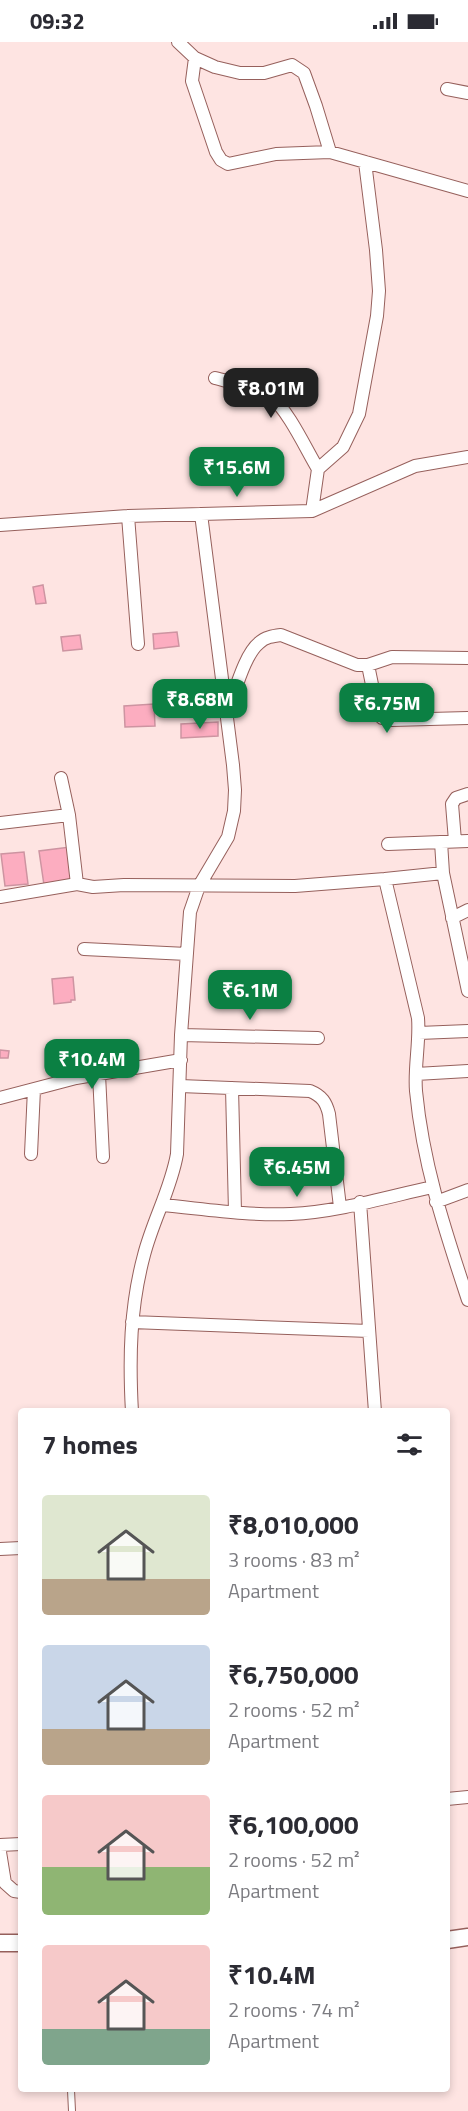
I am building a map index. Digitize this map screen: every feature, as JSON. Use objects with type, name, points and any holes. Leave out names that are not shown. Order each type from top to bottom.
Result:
[{"type":"street","points":[[178,42],[195,58],[214,67],[240,73],[264,73],[292,65],[298,69],[303,73],[309,87],[330,152]]},
{"type":"street","points":[[195,58],[192,81],[221,160],[228,164],[276,154],[330,152],[468,191]]},
{"type":"street","points":[[447,89],[468,93]]},
{"type":"street","points":[[318,469],[343,447],[359,414],[377,316],[379,291],[376,249],[365,162]]},
{"type":"street","points":[[215,378],[260,391],[273,399],[284,411],[318,469],[312,511]]},
{"type":"street","points":[[0,525],[128,516],[312,511],[415,466],[468,457]]},
{"type":"street","points":[[132,1408],[130,1367],[132,1322],[144,1254],[174,1173],[177,1154],[181,1035],[190,912],[199,886],[228,837],[234,811],[235,782],[201,514]]},
{"type":"street","points":[[128,516],[138,644]]},
{"type":"street","points":[[227,713],[251,652],[260,642],[272,636],[281,635],[357,665],[368,665],[392,657],[468,658]]},
{"type":"street","points":[[368,665],[378,714],[382,718],[391,720],[468,718]]},
{"type":"street","points":[[61,778],[69,815],[77,884]]},
{"type":"street","points":[[388,844],[462,841],[452,804],[456,798],[468,794]]},
{"type":"street","points":[[0,823],[69,815]]},
{"type":"street","points":[[441,842],[443,873],[468,991]]},
{"type":"street","points":[[0,897],[77,884],[93,887],[316,885],[443,873]]},
{"type":"street","points":[[385,879],[416,1005],[419,1033],[416,1089],[424,1156],[436,1202],[468,1300]]},
{"type":"street","points":[[452,918],[468,910]]},
{"type":"street","points":[[84,950],[187,954]]},
{"type":"street","points":[[419,1033],[468,1031]]},
{"type":"street","points":[[181,1035],[318,1038]]},
{"type":"street","points":[[0,1098],[99,1074],[181,1060]]},
{"type":"street","points":[[416,1074],[468,1071]]},
{"type":"street","points":[[99,1074],[103,1157]]},
{"type":"street","points":[[180,1086],[310,1091],[320,1095],[327,1105],[329,1114],[339,1207]]},
{"type":"street","points":[[232,1088],[236,1212]]},
{"type":"street","points":[[31,1154],[34,1089]]},
{"type":"street","points":[[162,1205],[264,1214],[294,1214],[432,1187]]},
{"type":"street","points":[[436,1202],[468,1190]]},
{"type":"street","points":[[360,1202],[375,1408]]},
{"type":"street","points":[[132,1322],[369,1331]]},
{"type":"street","points":[[0,1549],[18,1548]]},
{"type":"street","points":[[450,1799],[468,1797]]},
{"type":"street","points":[[0,1845],[18,1844]]},
{"type":"street","points":[[0,1852],[5,1883],[14,1892],[18,1892]]},
{"type":"street","points":[[450,1940],[468,1939]]},
{"type":"street","points":[[0,1943],[18,1943]]},
{"type":"lane","points":[[71,2092],[72,2111]]},
{"type":"building","points":[[43,585],[46,603],[36,604],[33,587]]},
{"type":"building","points":[[177,632],[179,646],[154,649],[153,634]]},
{"type":"building","points":[[80,635],[82,649],[63,651],[61,637]]},
{"type":"building","points":[[154,704],[155,726],[125,727],[124,706]]},
{"type":"building","points":[[218,722],[218,736],[181,738],[181,724]]},
{"type":"building","points":[[70,847],[75,880],[44,885],[39,851]]},
{"type":"building","points":[[24,852],[28,884],[5,886],[1,854]]},
{"type":"building","points":[[73,977],[75,1000],[54,1004],[52,979]]},
{"type":"building","points":[[0,1050],[9,1051],[8,1058],[0,1058]]}]
